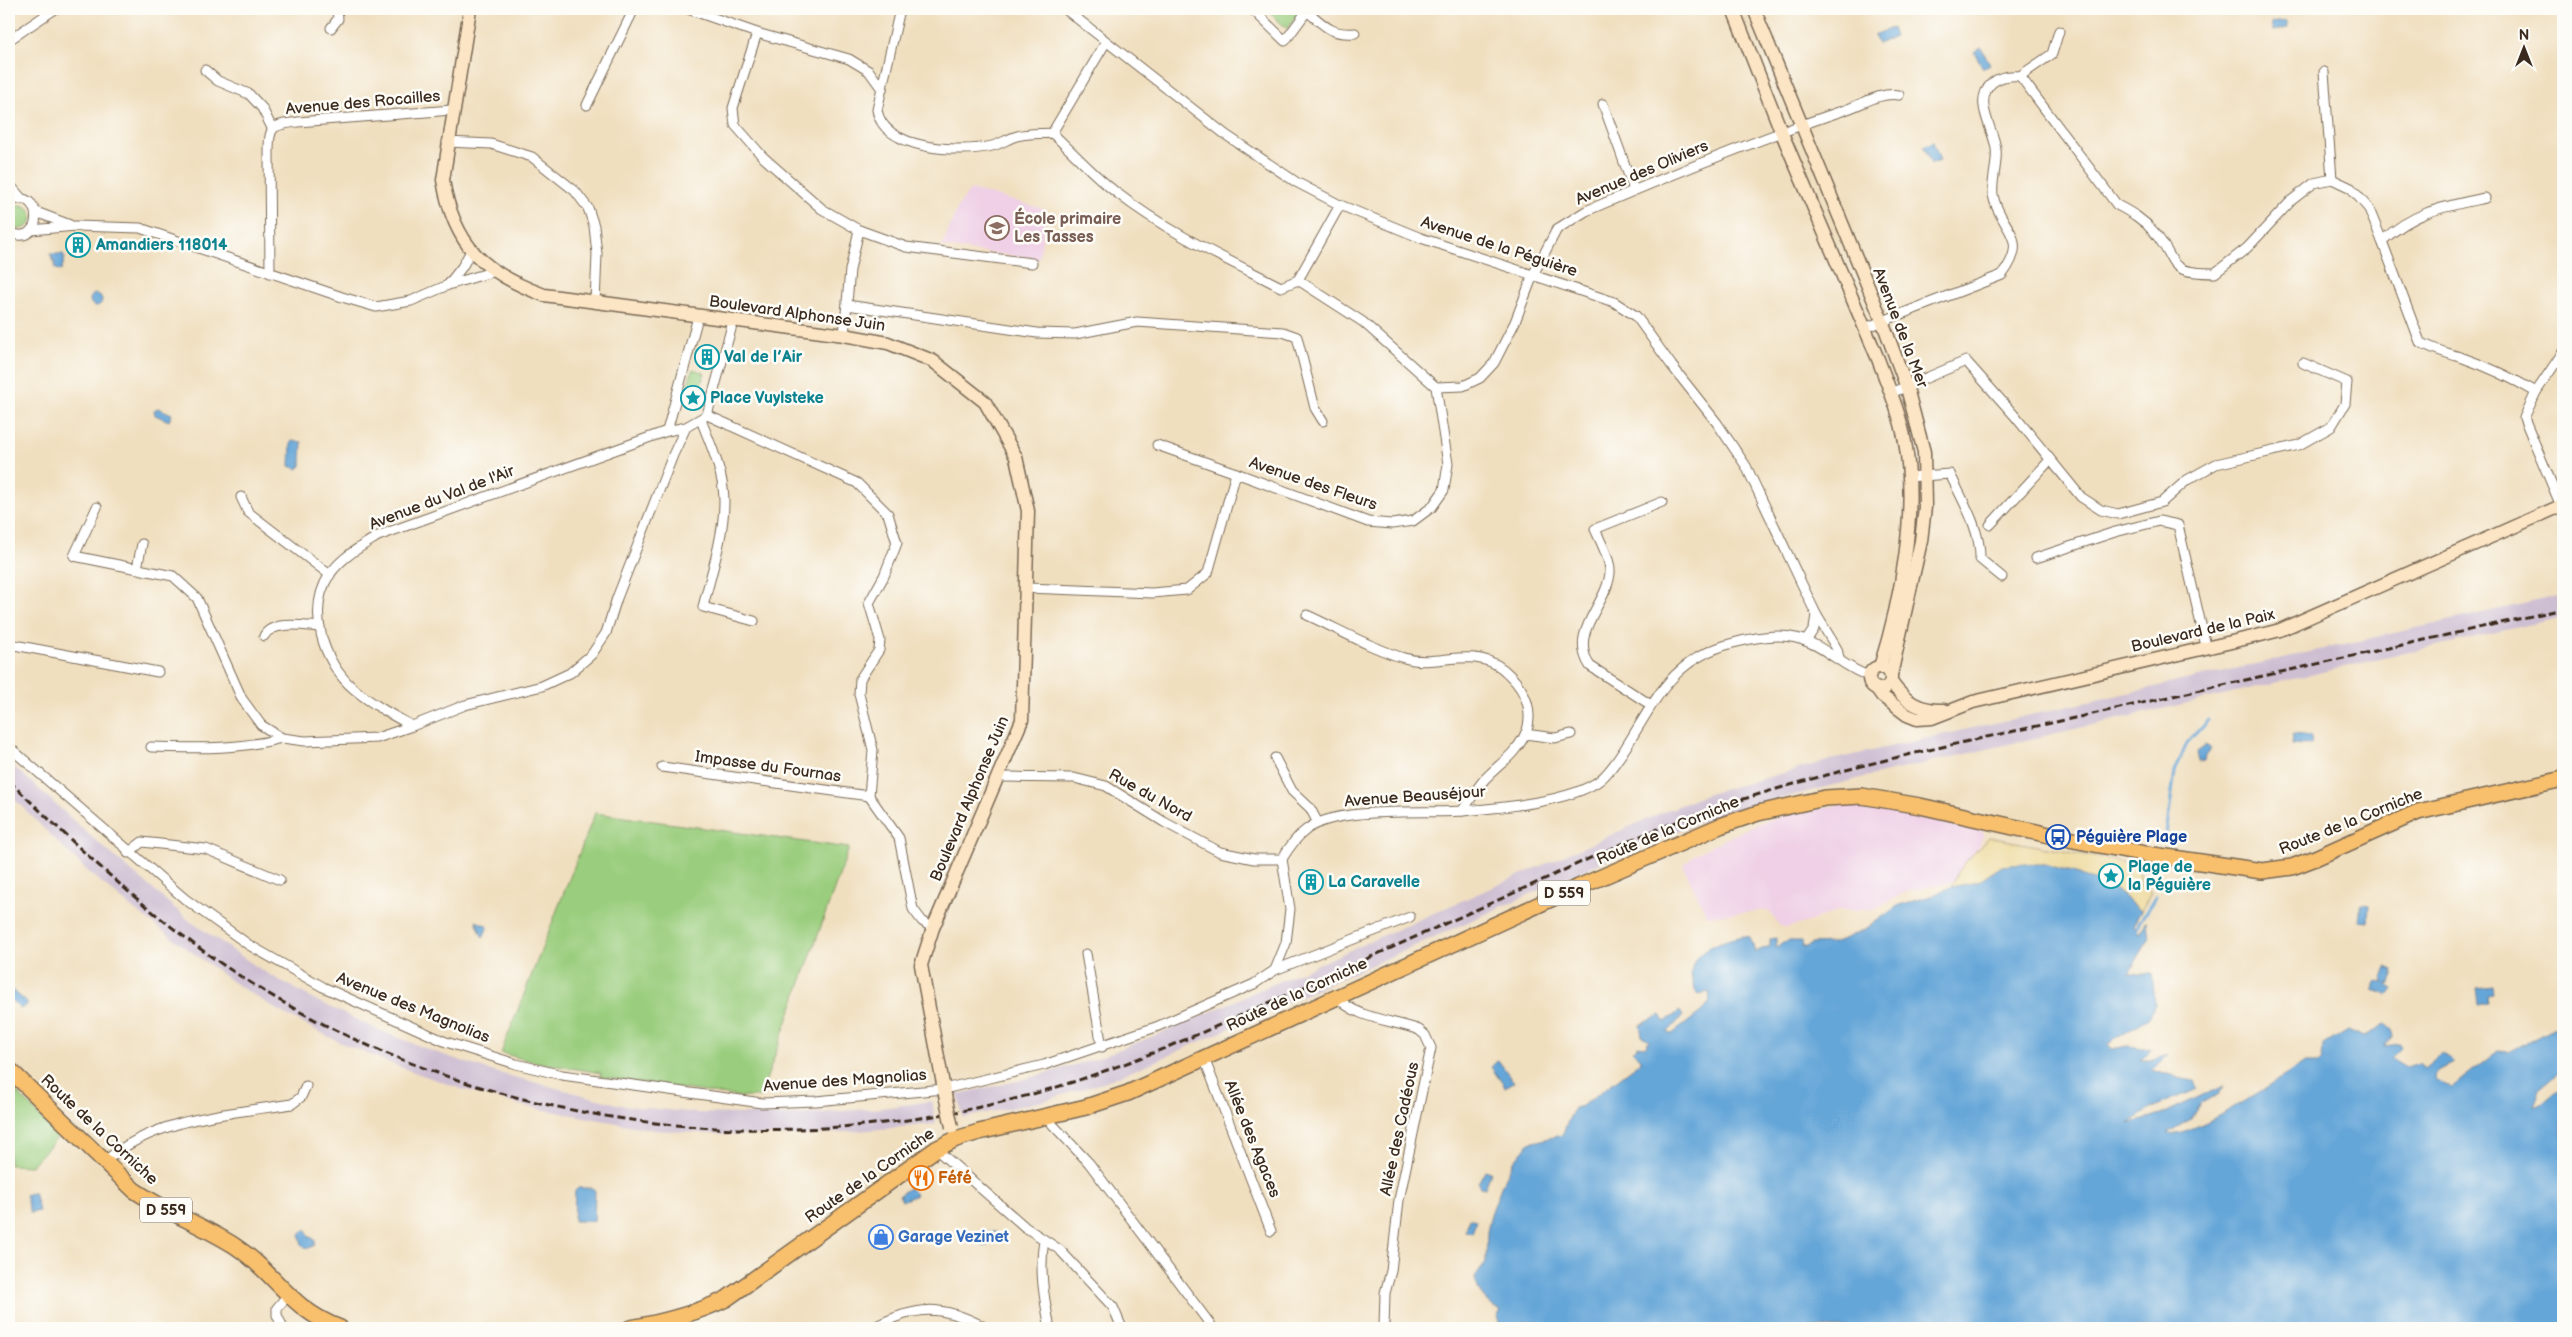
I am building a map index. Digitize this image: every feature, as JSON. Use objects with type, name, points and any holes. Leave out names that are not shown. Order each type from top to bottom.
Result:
[{"type":"main road","name":"Route de la Corniche","points":[[630,1328],[670,1321],[707,1309],[726,1299],[936,1149],[954,1133],[1047,1116],[1086,1107],[1128,1093],[1553,898],[1720,826],[1758,813],[1825,798],[1853,796],[1894,801],[2058,838],[2242,870],[2262,871],[2292,867],[2312,860],[2418,812],[2563,779]]},
{"type":"main road","name":"Route de la Corniche","points":[[9,1070],[134,1190],[154,1204],[234,1246],[256,1262],[287,1296],[307,1312],[340,1328]]},
{"type":"street","points":[[9,40],[55,9]]},
{"type":"street","points":[[331,28],[338,18],[337,9]]},
{"type":"street","name":"Boulevard Alphonse Juin","points":[[470,9],[452,110],[443,180],[448,208],[459,234],[471,250],[495,271],[513,284],[544,295],[733,322],[844,335],[888,343],[934,361],[985,402],[1016,457],[1028,511],[1022,720],[999,777],[932,928],[920,965],[944,1092],[954,1133]]},
{"type":"street","points":[[587,105],[634,9]]},
{"type":"street","points":[[688,9],[757,33],[849,59],[870,71],[882,89]]},
{"type":"street","points":[[900,9],[877,110],[878,120],[891,132],[910,143],[940,149],[992,146],[1018,136],[1052,133],[1116,192],[1193,244],[1280,287],[1298,280],[1340,205]]},
{"type":"street","name":"Avenue de la Péguière","points":[[1065,9],[1226,135],[1296,182],[1340,205],[1421,238],[1614,302],[1636,316],[1717,423],[1746,466],[1816,614],[1838,648],[1839,658]]},
{"type":"street","points":[[1252,9],[1285,41],[1306,10],[1332,32],[1341,34],[1355,33]]},
{"type":"street","name":"Avenue de la Mer","points":[[1733,9],[1781,131],[1891,393],[1905,440],[1908,502],[1901,585],[1880,667]]},
{"type":"street","name":"Avenue de la Mer","points":[[1754,9],[1907,388],[1924,452],[1926,475],[1921,541],[1891,678]]},
{"type":"street","points":[[1865,328],[2002,275],[2012,262],[2015,249],[2012,234],[1995,204],[1993,192],[1996,170],[1996,147],[1984,110],[1984,98],[1989,86],[1999,77],[2020,76],[2052,54],[2059,31]]},
{"type":"street","points":[[757,33],[733,108],[735,125],[763,157],[822,209],[859,230],[906,247],[1032,263]]},
{"type":"street","points":[[1052,133],[1106,42]]},
{"type":"street","points":[[205,70],[218,81],[249,94],[262,108],[272,128]]},
{"type":"street","points":[[2324,72],[2332,179]]},
{"type":"street","points":[[2020,76],[2117,205],[2139,216],[2155,234],[2173,265],[2186,271],[2215,273],[2246,248],[2292,200],[2314,183],[2332,179],[2351,188],[2369,210],[2420,342],[2435,351],[2462,358],[2506,374],[2536,392]]},
{"type":"street","name":"Avenue des Oliviers","points":[[1436,387],[1463,386],[1480,378],[1494,363],[1515,322],[1533,275],[1557,229],[1586,211],[1634,190],[1801,123],[1844,111],[1886,93],[1900,95]]},
{"type":"street","points":[[1603,104],[1634,190]]},
{"type":"street","name":"Avenue des Rocailles","points":[[270,273],[268,151],[272,128],[279,124],[298,122],[452,110]]},
{"type":"street","points":[[447,142],[491,144],[532,157],[575,191],[588,208],[594,226],[597,254],[595,303]]},
{"type":"street","points":[[9,184],[22,199],[31,204],[36,212],[36,222],[31,230]]},
{"type":"street","points":[[2382,241],[2399,225],[2422,213],[2485,198]]},
{"type":"street","points":[[9,202],[22,199]]},
{"type":"street","points":[[36,212],[76,226]]},
{"type":"street","points":[[9,232],[20,235],[31,230],[76,226],[140,228],[376,307],[411,301],[448,285],[495,271]]},
{"type":"street","points":[[844,335],[850,270],[859,230]]},
{"type":"street","points":[[448,285],[462,267],[471,250]]},
{"type":"street","points":[[1298,280],[1363,322],[1436,387]]},
{"type":"street","points":[[847,305],[1037,333],[1075,334],[1137,322],[1283,332],[1297,337],[1315,408],[1324,421]]},
{"type":"street","points":[[698,317],[666,431],[686,427],[704,417]]},
{"type":"street","points":[[733,322],[704,417],[717,461],[724,500],[722,530],[703,607],[754,621]]},
{"type":"street","points":[[2562,506],[2524,418],[2536,392],[2563,352]]},
{"type":"street","points":[[1891,393],[1907,388],[1966,361],[2014,415],[2081,497],[2101,510],[2118,514],[2162,502],[2188,480],[2216,464],[2299,445],[2331,427],[2345,404],[2347,382],[2303,363]]},
{"type":"street","name":"Avenue des Fleurs","points":[[1027,588],[1152,592],[1187,590],[1208,573],[1236,474],[1368,522],[1392,524],[1413,521],[1432,507],[1444,490],[1448,464],[1436,387]]},
{"type":"street","points":[[704,417],[856,483],[888,514],[897,543],[884,576],[870,603],[880,640],[879,650],[860,679],[859,694],[873,750],[869,796],[899,838],[913,909],[922,921],[932,928]]},
{"type":"street","points":[[151,747],[198,748],[254,745],[282,738],[305,741],[377,738],[465,705],[542,686],[570,673],[592,654],[606,633],[617,598],[673,455],[686,427]]},
{"type":"street","name":"Avenue du Val de l'Air","points":[[412,726],[381,709],[352,688],[331,660],[320,633],[319,601],[330,575],[350,553],[378,536],[666,431]]},
{"type":"street","points":[[1157,445],[1236,474]]},
{"type":"street","points":[[1990,525],[2050,460]]},
{"type":"street","points":[[1908,477],[1950,474],[1968,512],[1980,550],[1980,559],[2002,577]]},
{"type":"street","points":[[241,497],[248,512],[330,575]]},
{"type":"street","points":[[1651,705],[1590,666],[1585,659],[1583,647],[1589,618],[1608,582],[1610,570],[1596,529],[1662,502]]},
{"type":"street","name":"Boulevard de la Paix","points":[[1877,689],[1882,696],[1907,716],[1917,719],[1932,718],[1973,702],[2280,630],[2562,506]]},
{"type":"street","points":[[97,507],[74,556],[173,576],[197,598],[242,699],[261,725],[282,738]]},
{"type":"street","points":[[2036,558],[2115,532],[2160,521],[2178,525],[2206,646]]},
{"type":"street","points":[[137,568],[142,544]]},
{"type":"street","points":[[1307,614],[1406,658],[1433,660],[1469,656],[1494,662],[1511,675],[1528,702],[1529,720],[1525,734],[1509,758],[1485,779],[1462,811]]},
{"type":"street","points":[[1806,641],[1814,630],[1816,614]]},
{"type":"street","points":[[264,636],[266,632],[276,627],[320,627]]},
{"type":"street","name":"Avenue Beauséjour","points":[[1282,859],[1306,830],[1318,823],[1357,814],[1462,811],[1562,796],[1591,786],[1610,770],[1651,705],[1671,678],[1701,654],[1743,640],[1775,636],[1795,637],[1839,658]]},
{"type":"street","points":[[9,644],[158,672]]},
{"type":"street","points":[[1839,658],[1869,676],[1872,686],[1877,689],[1884,689],[1891,678],[1886,669],[1880,667],[1873,670],[1869,676]]},
{"type":"street","name":"Boulevard de la Paix","points":[[1891,678],[1902,697],[1909,703],[1933,710],[1950,710]]},
{"type":"street","points":[[1525,734],[1555,738],[1571,734]]},
{"type":"street","name":"Avenue des Magnolias","points":[[9,747],[128,853],[185,899],[233,933],[307,978],[387,1017],[446,1042],[492,1057],[562,1075],[762,1103],[944,1092]]},
{"type":"street","points":[[1275,758],[1292,791],[1310,808],[1318,823]]},
{"type":"street","name":"Impasse du Fournas","points":[[662,767],[869,796]]},
{"type":"street","name":"Rue du Nord","points":[[999,777],[1074,778],[1106,786],[1164,822],[1220,852],[1254,859],[1282,859]]},
{"type":"street","points":[[128,853],[142,842],[206,849],[280,880]]},
{"type":"street","points":[[1275,970],[1286,943],[1290,909],[1282,859]]},
{"type":"street","points":[[944,1092],[1044,1065],[1156,1027],[1254,984],[1275,970],[1410,917]]},
{"type":"street","points":[[1086,954],[1102,1046]]},
{"type":"street","name":"Allée des Cadéous","points":[[1336,996],[1343,1004],[1372,1016],[1419,1030],[1429,1040],[1431,1048],[1399,1200],[1391,1271],[1385,1293],[1384,1328]]},
{"type":"street","name":"Allée des Agaces","points":[[1204,1058],[1272,1231]]},
{"type":"street","points":[[104,1162],[119,1149],[184,1121],[292,1104],[301,1097],[306,1086]]},
{"type":"street","points":[[1047,1116],[1053,1126],[1089,1163],[1213,1328]]},
{"type":"street","points":[[936,1149],[1025,1227],[1060,1250],[1113,1307],[1122,1328]]},
{"type":"street","points":[[1044,1240],[1042,1287],[1050,1328]]},
{"type":"street","points":[[284,1328],[277,1308],[287,1296]]},
{"type":"street","points":[[872,1328],[904,1313],[920,1309],[943,1310],[967,1318],[986,1328]]},
{"type":"shaded area","name":"École primaire Les Tasses","points":[[971,189],[1047,210],[1039,259],[942,247],[958,206]]},
{"type":"shaded area","points":[[2563,595],[2563,617],[1861,778],[1767,802],[1701,822],[1631,849],[1154,1062],[1101,1083],[1047,1100],[963,1118],[958,1094],[1018,1081],[1092,1060],[1169,1030],[1663,812],[1708,794],[1831,760]]},
{"type":"shaded area","points":[[9,762],[95,840],[190,921],[263,971],[319,1002],[374,1028],[432,1051],[491,1071],[625,1106],[698,1113],[793,1115],[882,1108],[932,1101],[936,1124],[802,1136],[727,1135],[655,1130],[524,1106],[461,1089],[400,1067],[341,1043],[286,1015],[234,983],[133,909],[84,868],[9,794]]},
{"type":"shaded area","points":[[1845,804],[1943,820],[1977,828],[1984,833],[1980,844],[1953,881],[1906,892],[1872,910],[1840,910],[1786,928],[1779,925],[1768,910],[1707,916],[1683,865],[1695,854],[1754,825],[1793,813]]},
{"type":"green space","points":[[1266,9],[1299,9],[1301,10],[1287,29]]},
{"type":"green space","points":[[20,205],[29,208],[32,217],[29,226],[20,229],[11,226],[8,217],[11,208]]},
{"type":"green space","points":[[693,369],[705,373],[700,387],[688,383]]},
{"type":"green space","points":[[595,813],[849,848],[760,1097],[740,1097],[600,1077],[601,1073],[534,1062],[501,1053]]},
{"type":"green space","points":[[9,1084],[59,1136],[31,1166],[9,1165]]},
{"type":"sand","name":"Plage de la Péguière","points":[[1989,837],[2137,865],[2141,886],[2151,893],[2141,911],[2114,889],[2079,874],[2044,864],[1993,872],[1978,882],[1952,887],[1962,867]]},
{"type":"water","points":[[2287,21],[2288,28],[2273,31],[2271,23]]},
{"type":"water","points":[[1892,28],[1895,37],[1878,44],[1874,35]]},
{"type":"water","points":[[1981,47],[1990,64],[1983,68],[1974,52]]},
{"type":"water","points":[[1933,142],[1940,161],[1931,164],[1924,146]]},
{"type":"water","points":[[50,254],[63,254],[65,258],[61,271],[54,268],[55,264]]},
{"type":"water","points":[[94,294],[98,294],[102,300],[98,306],[94,306],[90,302],[90,298]]},
{"type":"water","points":[[158,408],[172,414],[169,421],[155,415],[154,410]]},
{"type":"water","points":[[291,441],[302,442],[301,466],[297,469],[290,466]]},
{"type":"water","points":[[2293,734],[2312,736],[2311,745],[2292,744]]},
{"type":"water","points":[[2207,745],[2211,749],[2205,756],[2204,761],[2199,762],[2197,752]]},
{"type":"water","points":[[2044,864],[2079,874],[2114,889],[2141,911],[2133,925],[2139,933],[2147,921],[2149,939],[2129,973],[2152,973],[2155,1003],[2150,1017],[2108,1044],[2112,1049],[2127,1046],[2152,1049],[2140,1060],[2150,1060],[2168,1054],[2152,1070],[2194,1081],[2197,1089],[2145,1112],[2130,1124],[2167,1112],[2224,1085],[2219,1093],[2202,1103],[2191,1119],[2167,1133],[2179,1133],[2195,1127],[2257,1094],[2305,1063],[2319,1063],[2323,1059],[2324,1045],[2348,1030],[2364,1037],[2385,1024],[2392,1030],[2393,1037],[2383,1046],[2400,1044],[2401,1048],[2391,1058],[2406,1067],[2419,1063],[2424,1069],[2442,1054],[2448,1056],[2454,1063],[2436,1072],[2435,1080],[2452,1087],[2498,1051],[2508,1052],[2563,1023],[2563,1069],[2540,1088],[2534,1106],[2545,1101],[2563,1086],[2563,1328],[1527,1328],[1538,1322],[1534,1321],[1501,1328],[1497,1317],[1501,1312],[1484,1298],[1475,1278],[1486,1262],[1487,1232],[1491,1214],[1501,1187],[1514,1161],[1529,1143],[1562,1135],[1574,1108],[1582,1106],[1642,1061],[1633,1051],[1638,1046],[1645,1047],[1649,1040],[1642,1036],[1640,1025],[1661,1015],[1665,1022],[1680,1011],[1683,1016],[1667,1033],[1672,1034],[1701,1012],[1710,1002],[1709,992],[1697,994],[1692,981],[1692,969],[1695,960],[1702,953],[1721,942],[1744,936],[1750,937],[1755,952],[1770,946],[1770,939],[1776,938],[1776,947],[1787,941],[1802,941],[1803,948],[1812,944],[1832,943],[1867,928],[1899,905],[1931,896],[1952,887],[1978,882],[2002,866]]},
{"type":"water","points":[[2361,904],[2369,905],[2368,922],[2359,921]]},
{"type":"water","points":[[476,921],[488,926],[483,938]]},
{"type":"water","points":[[2387,967],[2394,970],[2390,983],[2386,984],[2393,988],[2388,995],[2373,990],[2375,982],[2384,983],[2382,980]]},
{"type":"water","points":[[2492,985],[2493,994],[2487,995],[2488,1003],[2478,1005],[2476,987]]},
{"type":"water","points":[[12,990],[28,1003],[21,1009],[9,998]]},
{"type":"water","points":[[1498,1060],[1514,1082],[1505,1087],[1491,1067]]},
{"type":"water","points":[[1485,1170],[1491,1172],[1485,1188],[1480,1187],[1478,1183]]},
{"type":"water","points":[[578,1188],[592,1188],[595,1191],[594,1221],[574,1221],[575,1191]]},
{"type":"water","points":[[909,1188],[916,1195],[902,1201],[899,1195]]},
{"type":"water","points":[[34,1192],[39,1211],[30,1213],[25,1195]]},
{"type":"water","points":[[1469,1218],[1476,1220],[1472,1233],[1465,1231]]},
{"type":"water","points":[[306,1229],[309,1236],[315,1240],[315,1245],[309,1248],[302,1246],[300,1234]]},
{"type":"water","points":[[982,1232],[996,1232],[996,1237],[987,1246],[982,1246]]},
{"type":"waterway","points":[[2165,840],[2175,772],[2187,743],[2208,720]]},
{"type":"waterway","points":[[2135,929],[2156,896]]},
{"type":"railway","points":[[9,781],[95,862],[155,914],[218,961],[251,983],[348,1036],[450,1077],[556,1107],[665,1124],[775,1129],[885,1123],[994,1104],[1125,1064],[1227,1022],[1625,842],[1740,800],[1835,773],[1933,749],[2563,609]]},
{"type":"place","name":"École primaire Les Tasses","points":[[997,228]]},
{"type":"place","name":"Amandiers 118014","points":[[78,245]]},
{"type":"place","name":"Val de l’Air","points":[[707,357]]},
{"type":"place","name":"Place Vuylsteke","points":[[693,398]]},
{"type":"place","name":"Péguière Plage","points":[[2058,837]]},
{"type":"place","name":"Plage de la Péguière","points":[[2111,876]]},
{"type":"place","name":"La Caravelle","points":[[1311,882]]},
{"type":"place","name":"Féfé","points":[[921,1178]]},
{"type":"place","name":"Garage Vezinet","points":[[881,1237]]}]
